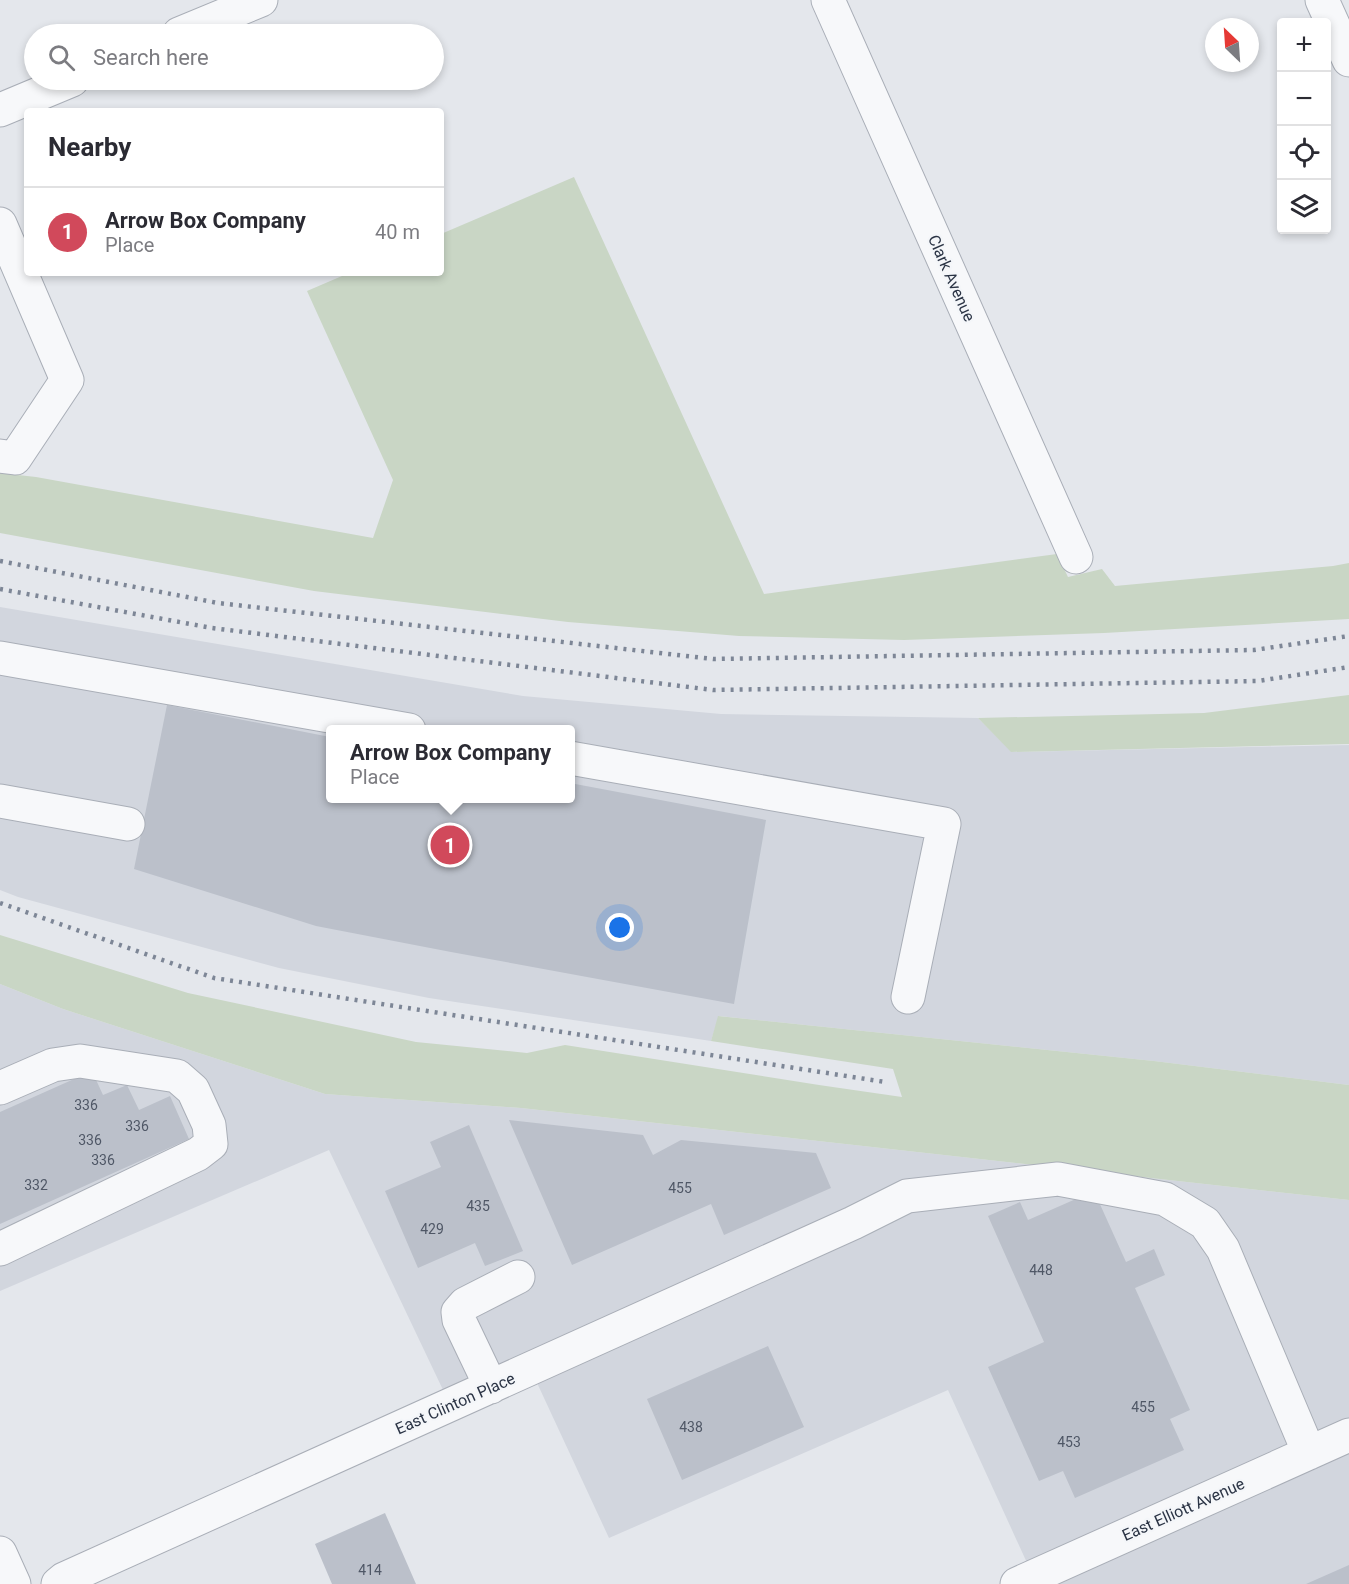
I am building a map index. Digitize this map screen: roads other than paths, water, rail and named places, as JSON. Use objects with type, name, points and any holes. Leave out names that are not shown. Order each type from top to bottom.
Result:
[{"type":"street","points":[[203,24],[261,0]]},
{"type":"street","name":"Clark Avenue","points":[[828,0],[1076,557]]},
{"type":"street","points":[[1322,0],[1349,60]]},
{"type":"street","points":[[0,110],[48,90]]},
{"type":"street","points":[[0,224],[67,380],[15,458],[0,456]]},
{"type":"street","points":[[0,658],[386,725]]},
{"type":"street","points":[[575,759],[944,824],[908,997]]},
{"type":"street","points":[[0,801],[128,824]]},
{"type":"street","points":[[0,1088],[53,1065],[80,1061],[177,1076],[193,1090],[209,1125],[211,1144],[198,1154],[0,1249]]},
{"type":"street","name":"East Clinton Place","points":[[58,1584],[64,1579],[853,1223],[908,1196],[1058,1179],[1165,1199],[1205,1223],[1222,1249],[1309,1453]]},
{"type":"street","points":[[490,1387],[459,1320],[458,1312],[465,1304],[518,1277]]},
{"type":"street","name":"East Elliott Avenue","points":[[1017,1584],[1349,1435]]},
{"type":"street","points":[[0,1553],[14,1584]]},
{"type":"railway","points":[[0,561],[218,603],[713,659],[1254,650],[1349,636]]},
{"type":"railway","points":[[0,589],[212,628],[713,690],[1258,681],[1349,667]]},
{"type":"railway","points":[[0,903],[214,978],[885,1082]]},
{"type":"place","name":"Arrow Box Company","points":[[450,845]]}]
